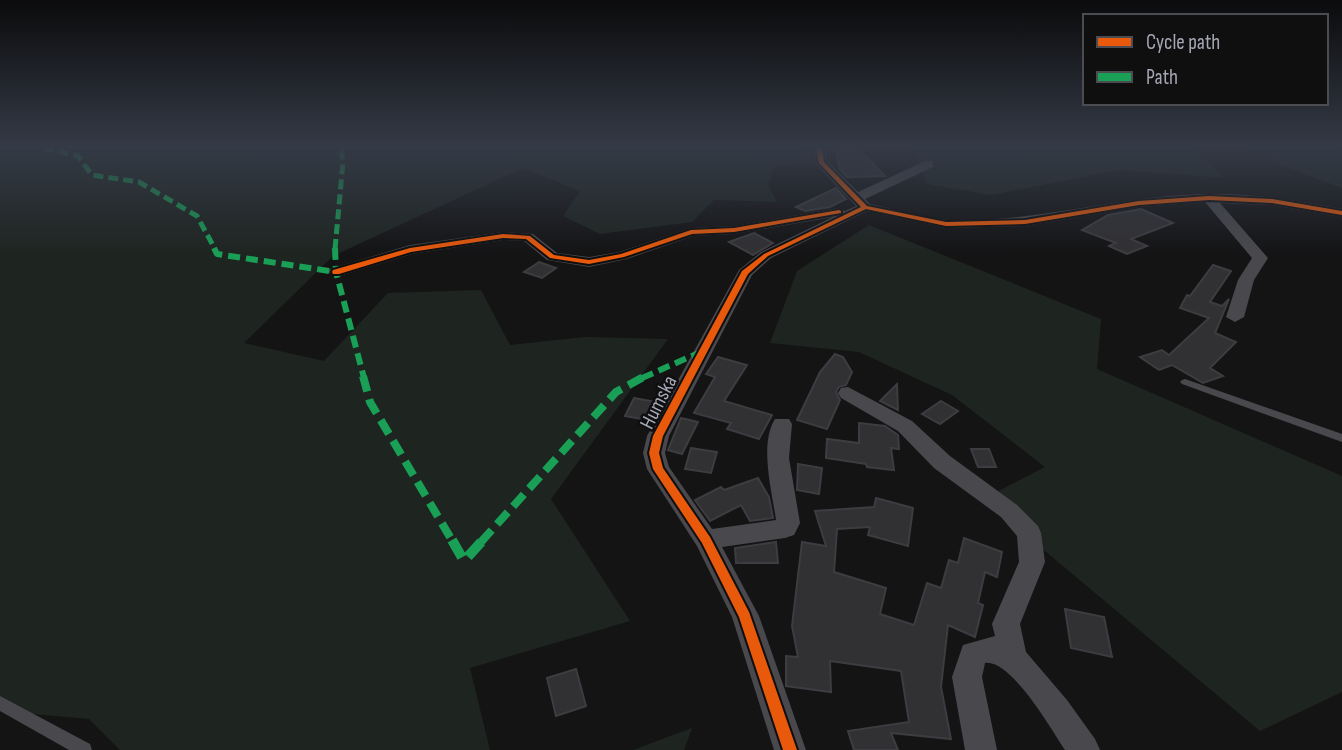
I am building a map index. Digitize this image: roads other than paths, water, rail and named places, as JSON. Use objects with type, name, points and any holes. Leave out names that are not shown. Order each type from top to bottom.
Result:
[{"type":"street","points":[[842,183],[862,204],[946,223],[1025,222],[1139,204],[1209,198],[1272,201],[1342,213]]},
{"type":"street","points":[[336,272],[410,250],[503,236],[528,237],[552,257],[589,262],[622,256],[691,232],[734,230],[862,204],[897,183]]},
{"type":"street","points":[[1209,198],[1260,258],[1246,279],[1235,317]]},
{"type":"street","name":"Humska","points":[[790,750],[745,616],[706,540],[659,469],[654,453],[658,436],[745,273],[766,255],[862,204]]},
{"type":"street","points":[[848,393],[905,426],[942,462],[1009,511],[1029,533],[1032,562],[1006,624],[1013,657]]},
{"type":"street","points":[[706,540],[785,528],[788,523],[778,458],[782,424]]},
{"type":"street","points":[[981,750],[967,677],[973,653],[985,648],[1000,650],[1024,667],[1084,750]]},
{"type":"lane","points":[[1185,382],[1342,438]]},
{"type":"lane","points":[[0,703],[84,750]]}]
